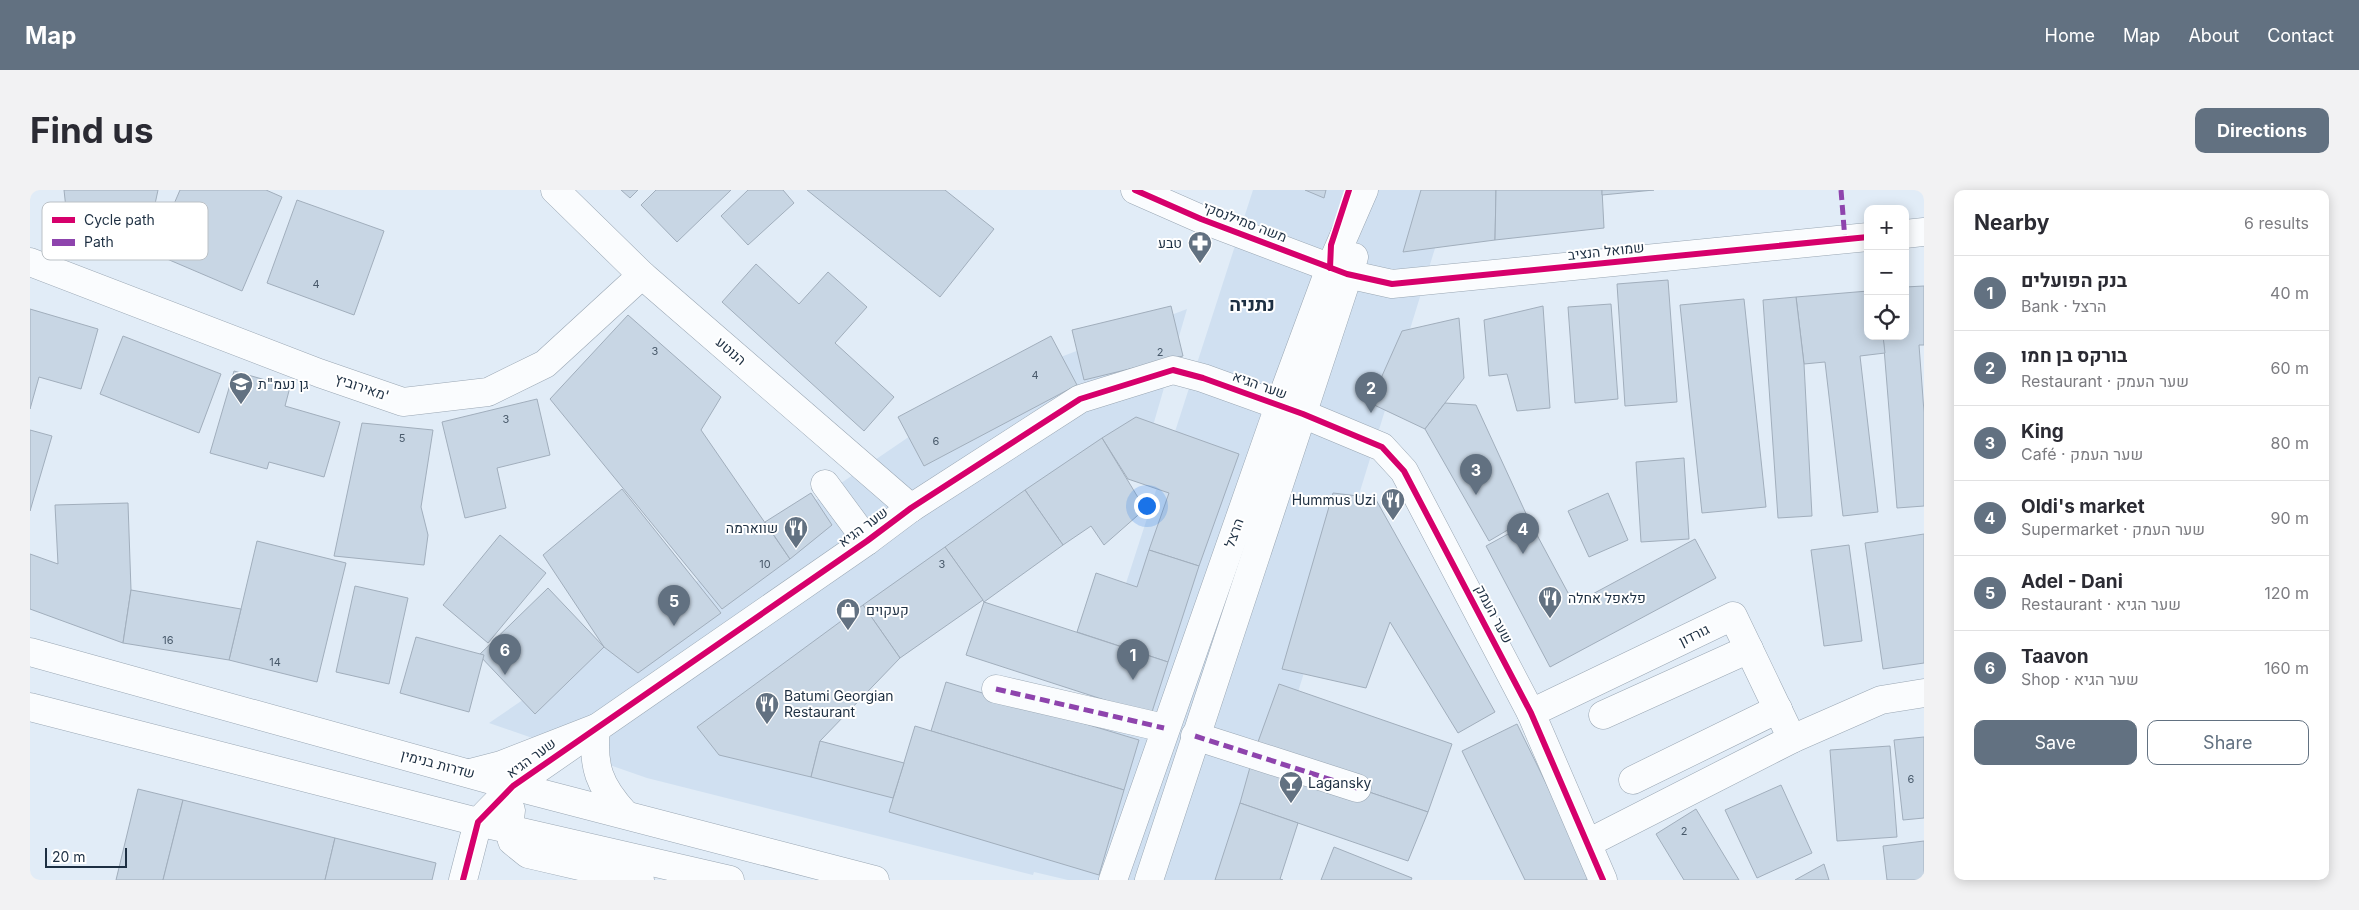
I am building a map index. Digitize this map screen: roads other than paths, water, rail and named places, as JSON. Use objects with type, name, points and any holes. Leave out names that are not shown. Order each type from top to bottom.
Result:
[{"type":"street","name":"הנוטע","points":[[555,190],[642,275],[911,508]]},
{"type":"street","name":"משה סמילנסקי","points":[[1135,190],[1201,219],[1339,271]]},
{"type":"street","name":"הרצל","points":[[1149,880],[1195,736],[1291,410],[1339,271],[1364,190]]},
{"type":"street","name":"הרצל","points":[[1339,271],[1379,190]]},
{"type":"street","points":[[1909,234],[1924,232]]},
{"type":"street","name":"שמואל הנציב","points":[[1339,271],[1381,282],[1404,284],[1864,237]]},
{"type":"street","name":"מאירוביץ'","points":[[30,262],[319,373],[403,402],[488,392],[545,364],[642,275]]},
{"type":"street","name":"שער הגיא","points":[[478,822],[513,786],[867,541],[911,508],[1080,400],[1172,370],[1202,378],[1291,410]]},
{"type":"street","name":"הרצל","points":[[1113,880],[1164,728],[1291,410]]},
{"type":"street","name":"שער העמק","points":[[1291,410],[1382,447],[1404,471],[1531,713],[1603,880]]},
{"type":"street","points":[[825,484],[867,541]]},
{"type":"street","name":"גורדון","points":[[1531,713],[1733,616],[1792,738]]},
{"type":"street","points":[[1604,715],[1749,649]]},
{"type":"street","name":"שדרות בנימין","points":[[30,652],[513,786],[625,814],[768,854],[875,880]]},
{"type":"street","points":[[996,689],[1164,728]]},
{"type":"street","points":[[1588,843],[1792,738],[1882,700],[1924,693]]},
{"type":"street","points":[[30,707],[478,822],[510,834],[730,880]]},
{"type":"street","points":[[1633,780],[1778,709]]},
{"type":"street","points":[[470,773],[520,758],[596,728],[594,752],[596,768],[603,785],[625,814]]},
{"type":"street","points":[[1195,736],[1357,788]]},
{"type":"street","name":"שער הגיא","points":[[510,834],[513,786]]},
{"type":"street","points":[[462,880],[478,822]]},
{"type":"street","points":[[470,851],[510,834]]},
{"type":"street","points":[[510,834],[528,854],[640,880]]},
{"type":"place","name":"טבע","points":[[1200,264]]},
{"type":"place","name":"גן נעמ\"ת","points":[[241,405]]},
{"type":"place","name":"בורקס בן חמו","points":[[1371,413]]},
{"type":"place","name":"King","points":[[1476,495]]},
{"type":"place","name":"Hummus Uzi","points":[[1393,521]]},
{"type":"place","name":"שווארמה","points":[[796,549]]},
{"type":"place","name":"Oldi's market","points":[[1523,554]]},
{"type":"place","name":"פלאפל אחלה","points":[[1550,619]]},
{"type":"place","name":"Adel - Dani","points":[[674,626]]},
{"type":"place","name":"קעקוים","points":[[848,631]]},
{"type":"place","name":"Taavon","points":[[505,675]]},
{"type":"place","name":"בנק הפועלים","points":[[1133,680]]},
{"type":"place","name":"Batumi Georgian Restaurant","points":[[767,725]]},
{"type":"place","name":"Lagansky","points":[[1291,804]]},
{"type":"district","name":"נתניה","points":[[1252,304]]}]
